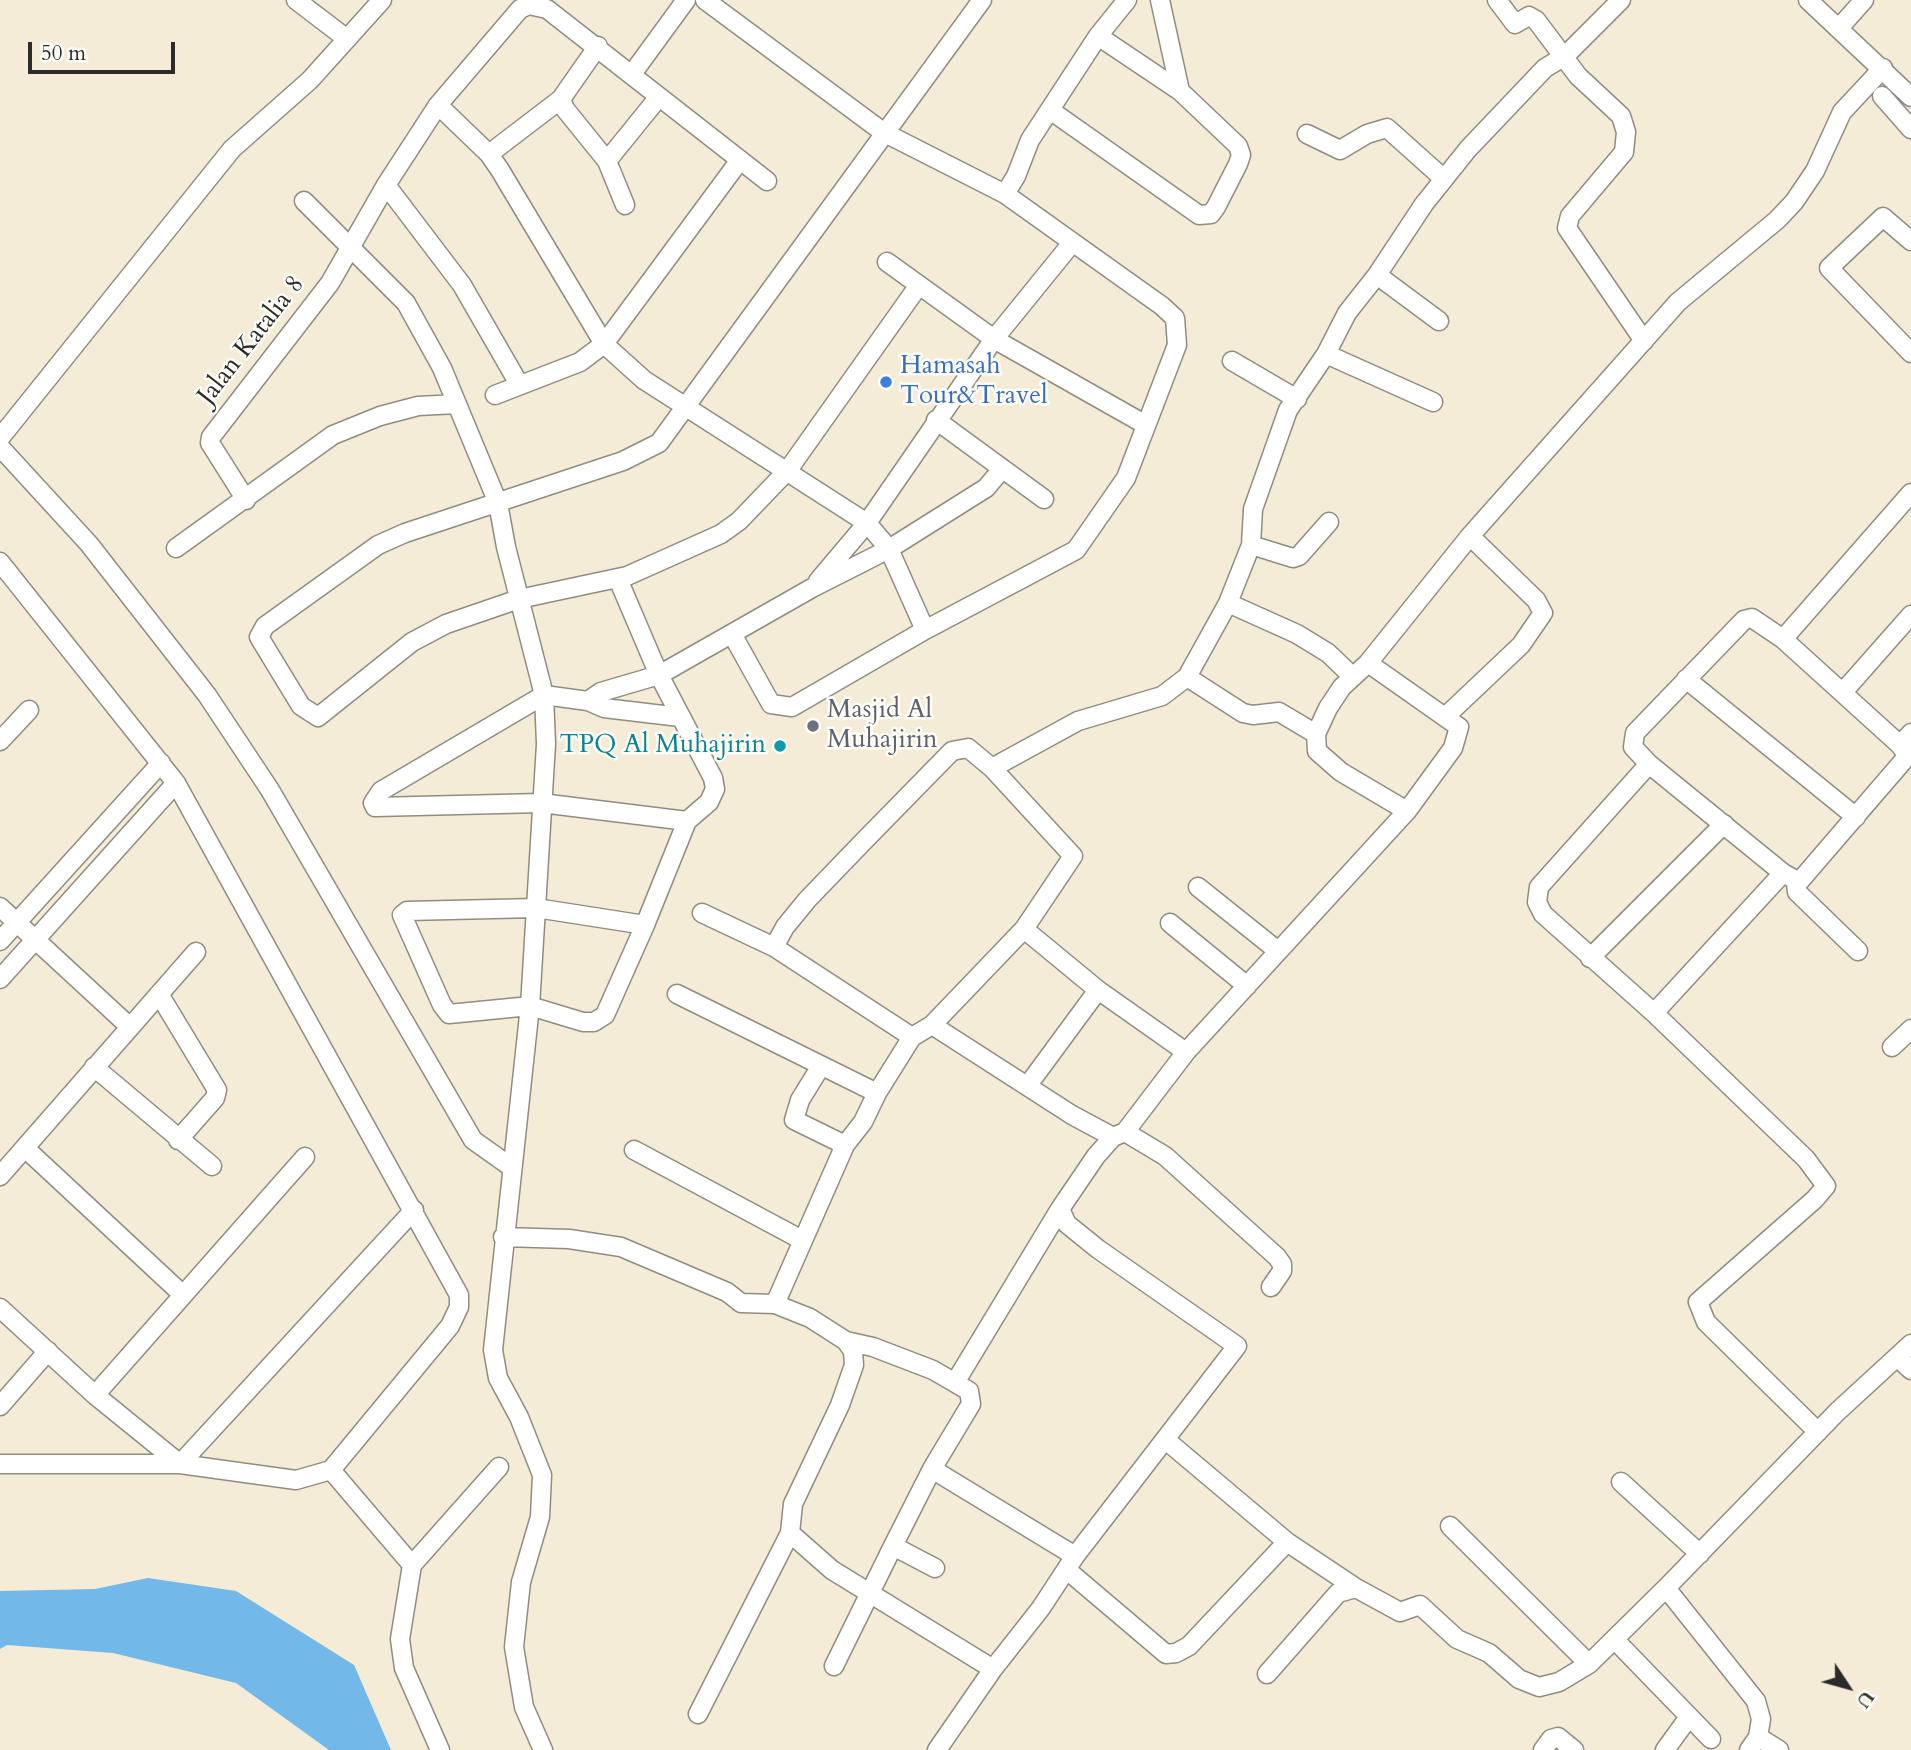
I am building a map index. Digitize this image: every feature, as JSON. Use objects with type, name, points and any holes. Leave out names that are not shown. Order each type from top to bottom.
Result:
[{"type":"street","points":[[296,0],[347,39]]},
{"type":"street","points":[[0,438],[232,149],[282,107],[382,0]]},
{"type":"street","points":[[632,74],[686,0]]},
{"type":"street","points":[[705,0],[883,132],[1005,194],[1162,306],[1175,318],[1177,345],[1126,478],[1076,550],[787,707],[771,704],[732,634]]},
{"type":"street","points":[[919,285],[788,470],[739,521],[720,534],[618,579],[519,599],[446,624],[412,642],[318,717],[301,706],[259,637],[259,632],[265,626],[378,545],[405,533],[623,461],[659,443],[883,132],[982,0]]},
{"type":"street","points":[[1005,194],[1016,176],[1030,140],[1098,36],[1127,0]]},
{"type":"street","points":[[1160,0],[1180,91]]},
{"type":"street","points":[[1497,0],[1515,24],[1529,16],[1536,20],[1591,90],[1622,116],[1626,132],[1624,152],[1570,216],[1567,228],[1644,341]]},
{"type":"street","points":[[992,768],[1078,722],[1162,696],[1187,677],[1228,603],[1251,545],[1253,509],[1288,410],[1326,354],[1347,313],[1468,149],[1545,68],[1565,56],[1621,0]]},
{"type":"street","points":[[1808,0],[1911,97]]},
{"type":"street","points":[[1839,28],[1864,0]]},
{"type":"street","points":[[349,249],[386,185],[438,105],[520,9],[529,5],[547,9],[767,181]]},
{"type":"street","points":[[1050,110],[1199,215],[1206,216],[1221,198],[1241,155],[1232,138],[1180,91],[1098,36]]},
{"type":"street","points":[[489,154],[561,99],[597,46]]},
{"type":"street","points":[[1407,811],[1341,772],[1317,751],[1316,734],[1328,708],[1352,676],[1368,663],[1470,536],[1678,302],[1777,220],[1794,202],[1815,171],[1842,112],[1883,68]]},
{"type":"street","points":[[1882,96],[1911,129]]},
{"type":"street","points":[[607,161],[658,97]]},
{"type":"street","points":[[561,99],[565,109],[607,161],[625,205]]},
{"type":"street","points":[[438,105],[489,154],[604,344],[644,380],[867,523],[889,549],[925,630]]},
{"type":"street","points":[[1307,134],[1340,150],[1377,130],[1387,128],[1444,179]]},
{"type":"street","points":[[495,395],[580,362],[604,344],[740,160]]},
{"type":"street","points":[[386,185],[461,285],[519,384]]},
{"type":"street","points":[[303,201],[406,303],[442,368],[498,503],[544,695],[546,744],[530,1006],[503,1237],[493,1350],[498,1378],[519,1417],[542,1475],[540,1517],[521,1582],[514,1647],[524,1707],[544,1750]]},
{"type":"street","points":[[1911,242],[1883,217],[1829,268],[1911,353]]},
{"type":"street","points":[[812,588],[867,523],[994,338],[1072,243]]},
{"type":"street","name":"Jalan Katalia 8","points":[[246,500],[210,443],[211,437],[330,283],[349,249]]},
{"type":"street","points":[[887,262],[994,338],[1146,425]]},
{"type":"street","points":[[1377,275],[1439,321]]},
{"type":"street","points":[[1326,354],[1433,402]]},
{"type":"street","points":[[1231,361],[1297,399]]},
{"type":"street","points":[[176,548],[333,435],[380,416],[418,406],[457,404]]},
{"type":"street","points":[[936,420],[1044,499]]},
{"type":"street","points":[[0,447],[89,544],[207,695],[270,790],[474,1140],[511,1167]]},
{"type":"street","points":[[588,701],[601,692],[659,675],[812,588],[889,549],[985,488],[1002,469]]},
{"type":"street","points":[[1783,639],[1911,493]]},
{"type":"street","points":[[1251,545],[1293,558],[1299,556],[1329,522]]},
{"type":"street","points":[[1445,717],[1521,645],[1543,613],[1536,600],[1470,536]]},
{"type":"street","points":[[0,562],[176,783],[459,1295],[459,1307],[450,1326],[331,1470],[296,1480],[180,1464],[0,1464]]},
{"type":"street","points":[[618,579],[659,675],[713,778],[715,789],[709,802],[687,821],[645,925],[605,1015],[594,1022],[583,1022],[530,1006],[449,1014],[445,1011],[402,915],[407,911],[536,908],[645,925]]},
{"type":"street","points":[[1228,603],[1297,634],[1328,653],[1352,676]]},
{"type":"street","points":[[1843,692],[1911,615]]},
{"type":"street","points":[[1654,1013],[1790,878],[1856,817],[1907,757],[1906,739],[1843,692],[1783,639],[1756,619],[1748,618],[1635,733],[1633,747],[1649,764],[1790,878],[1797,892],[1858,951]]},
{"type":"street","points":[[956,1381],[1060,1209],[1186,1052],[1407,811],[1459,736],[1459,727],[1368,663]]},
{"type":"street","points":[[1187,677],[1242,713],[1253,715],[1279,712],[1316,734]]},
{"type":"street","points":[[1686,679],[1856,817]]},
{"type":"street","points":[[680,717],[604,708],[588,701],[544,695],[380,791],[373,803],[375,807],[541,803],[687,821]]},
{"type":"street","points":[[1,737],[29,710]]},
{"type":"street","points":[[774,947],[785,927],[807,900],[952,751],[968,748],[992,768],[1073,856],[1024,929],[932,1025],[912,1037],[877,1093],[863,1122],[845,1145],[775,1304]]},
{"type":"street","points":[[0,941],[161,763]]},
{"type":"street","points":[[1649,764],[1539,887],[1537,902],[1543,914],[1654,1013],[1806,1159],[1826,1186],[1815,1199],[1698,1302],[1706,1322],[1818,1432]]},
{"type":"street","points":[[0,979],[176,783]]},
{"type":"street","points":[[1590,958],[1724,824]]},
{"type":"street","points":[[1198,887],[1278,951]]},
{"type":"street","points":[[0,907],[130,1027]]},
{"type":"street","points":[[702,913],[774,947],[912,1037]]},
{"type":"street","points":[[1170,923],[1247,986]]},
{"type":"street","points":[[1024,929],[1098,990],[1186,1052]]},
{"type":"street","points":[[0,1176],[196,952]]},
{"type":"street","points":[[1028,1085],[1098,990]]},
{"type":"street","points":[[159,994],[217,1090],[215,1098],[178,1140]]},
{"type":"street","points":[[677,994],[877,1093]]},
{"type":"street","points":[[932,1025],[1072,1115],[1165,1156],[1277,1257],[1282,1264],[1282,1271],[1271,1287]]},
{"type":"street","points":[[1892,1047],[1911,1029]]},
{"type":"street","points":[[821,1066],[800,1100],[794,1120],[845,1145]]},
{"type":"street","points":[[94,1067],[212,1166]]},
{"type":"street","points":[[25,1148],[182,1294]]},
{"type":"street","points":[[634,1150],[802,1240]]},
{"type":"street","points":[[95,1395],[305,1157]]},
{"type":"street","points":[[937,1750],[1071,1563],[1167,1441],[1237,1346],[1098,1249],[1067,1224],[1060,1209]]},
{"type":"street","points":[[180,1464],[414,1210]]},
{"type":"street","points":[[503,1237],[569,1239],[621,1247],[726,1292],[741,1303],[775,1304],[810,1318],[846,1341],[873,1347],[956,1381],[969,1391],[971,1404],[932,1469],[834,1666]]},
{"type":"street","points":[[0,1308],[95,1395],[180,1464]]},
{"type":"street","points":[[698,1714],[790,1533],[793,1504],[840,1405],[854,1365],[853,1351],[846,1341]]},
{"type":"street","points":[[1167,1441],[1287,1542],[1356,1588],[1400,1612],[1420,1605],[1457,1639],[1489,1653],[1519,1679],[1539,1687],[1559,1682],[1589,1664],[1818,1432],[1911,1344]]},
{"type":"street","points":[[0,1406],[48,1351]]},
{"type":"street","points":[[1897,1357],[1911,1370]]},
{"type":"street","points":[[440,1750],[402,1658],[400,1639],[412,1565],[499,1467]]},
{"type":"street","points":[[932,1469],[1071,1563],[1166,1654],[1176,1654],[1189,1646],[1287,1542]]},
{"type":"street","points":[[331,1470],[412,1565]]},
{"type":"street","points":[[1620,1482],[1700,1554]]},
{"type":"street","points":[[1450,1526],[1589,1664]]},
{"type":"street","points":[[790,1533],[832,1570],[993,1669]]},
{"type":"street","points":[[893,1546],[935,1568]]},
{"type":"street","points":[[1267,1674],[1338,1593],[1356,1588]]},
{"type":"street","points":[[1666,1588],[1756,1701],[1761,1719],[1754,1743],[1779,1750]]},
{"type":"street","points":[[1615,1640],[1711,1739]]},
{"type":"street","points":[[1665,1750],[1689,1717]]},
{"type":"street","points":[[1543,1750],[1551,1739],[1558,1737],[1574,1750]]},
{"type":"water","points":[[148,1578],[236,1591],[354,1665],[391,1750],[329,1750],[236,1683],[113,1653],[7,1645],[0,1649],[0,1591],[95,1589]]},
{"type":"place","name":"Hamasah Tour&Travel","points":[[886,382]]},
{"type":"place","name":"Masjid Al Muhajirin","points":[[813,726]]},
{"type":"place","name":"TPQ Al Muhajirin","points":[[780,746]]}]
